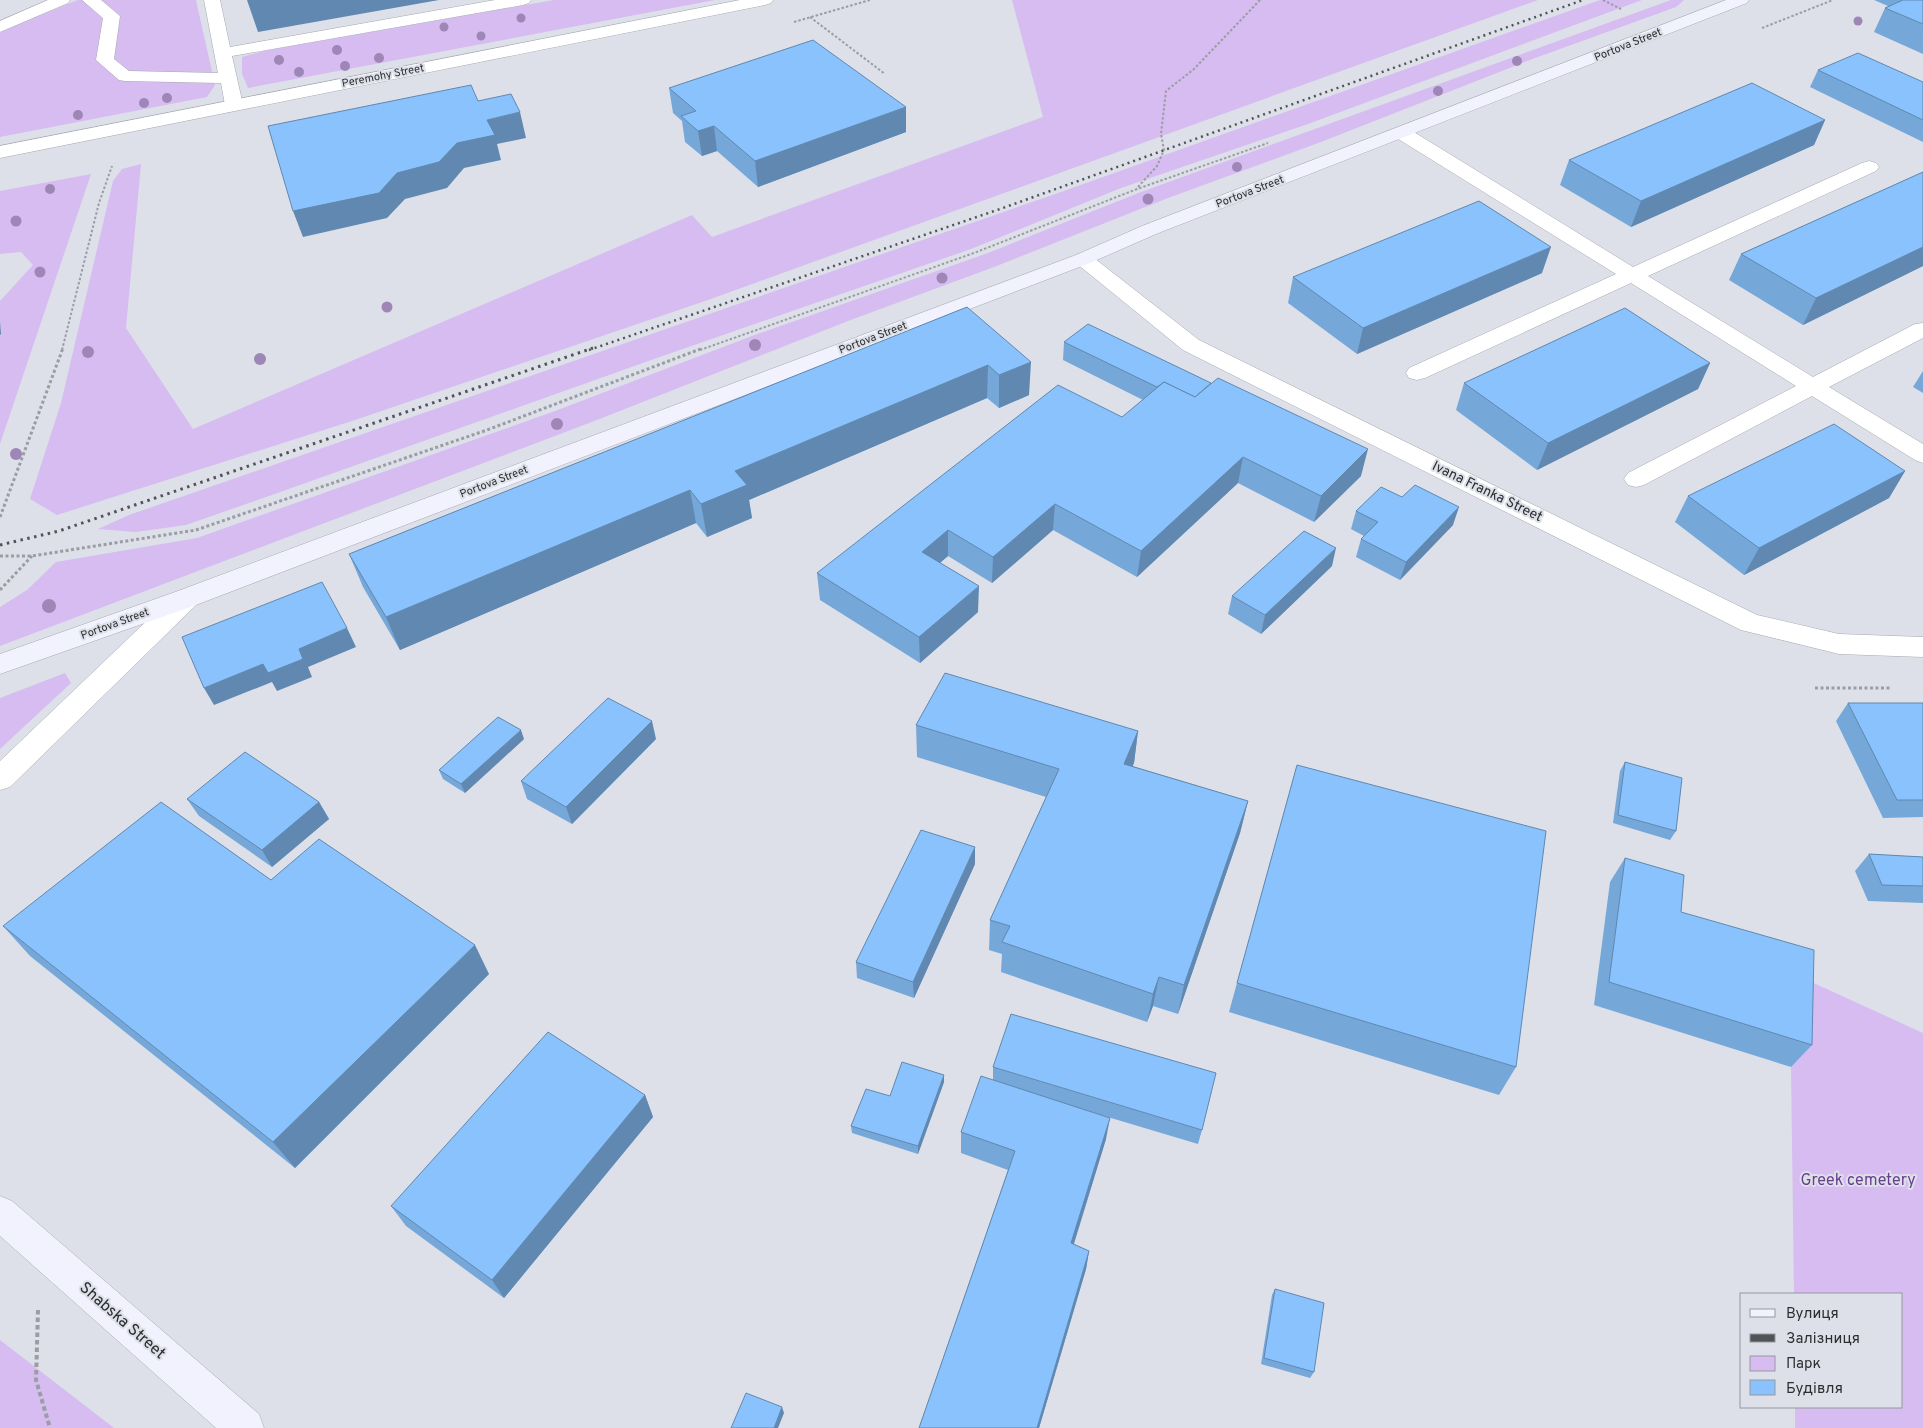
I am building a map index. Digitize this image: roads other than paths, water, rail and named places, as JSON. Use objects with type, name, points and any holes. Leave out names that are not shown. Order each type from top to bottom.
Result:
[{"type":"main road","name":"Portova Street","points":[[0,664],[187,598],[1082,259],[1150,230],[1402,134],[1741,0]]},
{"type":"main road","name":"Shabska Street","points":[[0,1214],[245,1428]]},
{"type":"street","points":[[0,27],[62,0]]},
{"type":"street","points":[[90,0],[112,16],[105,60],[125,76],[228,78]]},
{"type":"street","points":[[212,0],[234,105]]},
{"type":"street","points":[[223,53],[522,0]]},
{"type":"street","name":"Peremohy Street","points":[[0,152],[765,0]]},
{"type":"street","points":[[1402,134],[1923,455]]},
{"type":"street","points":[[1416,372],[1868,167]]},
{"type":"street","name":"Ivana Franka Street","points":[[1082,259],[1191,345],[1750,623],[1839,644],[1923,647]]},
{"type":"street","points":[[1636,478],[1923,329]]},
{"type":"street","points":[[0,779],[187,598]]},
{"type":"railway","points":[[589,350],[1000,209],[1583,0]]},
{"type":"railway","points":[[0,545],[59,531],[593,348]]},
{"type":"park label","name":"Greek cemetery","points":[[1858,1181]]}]
